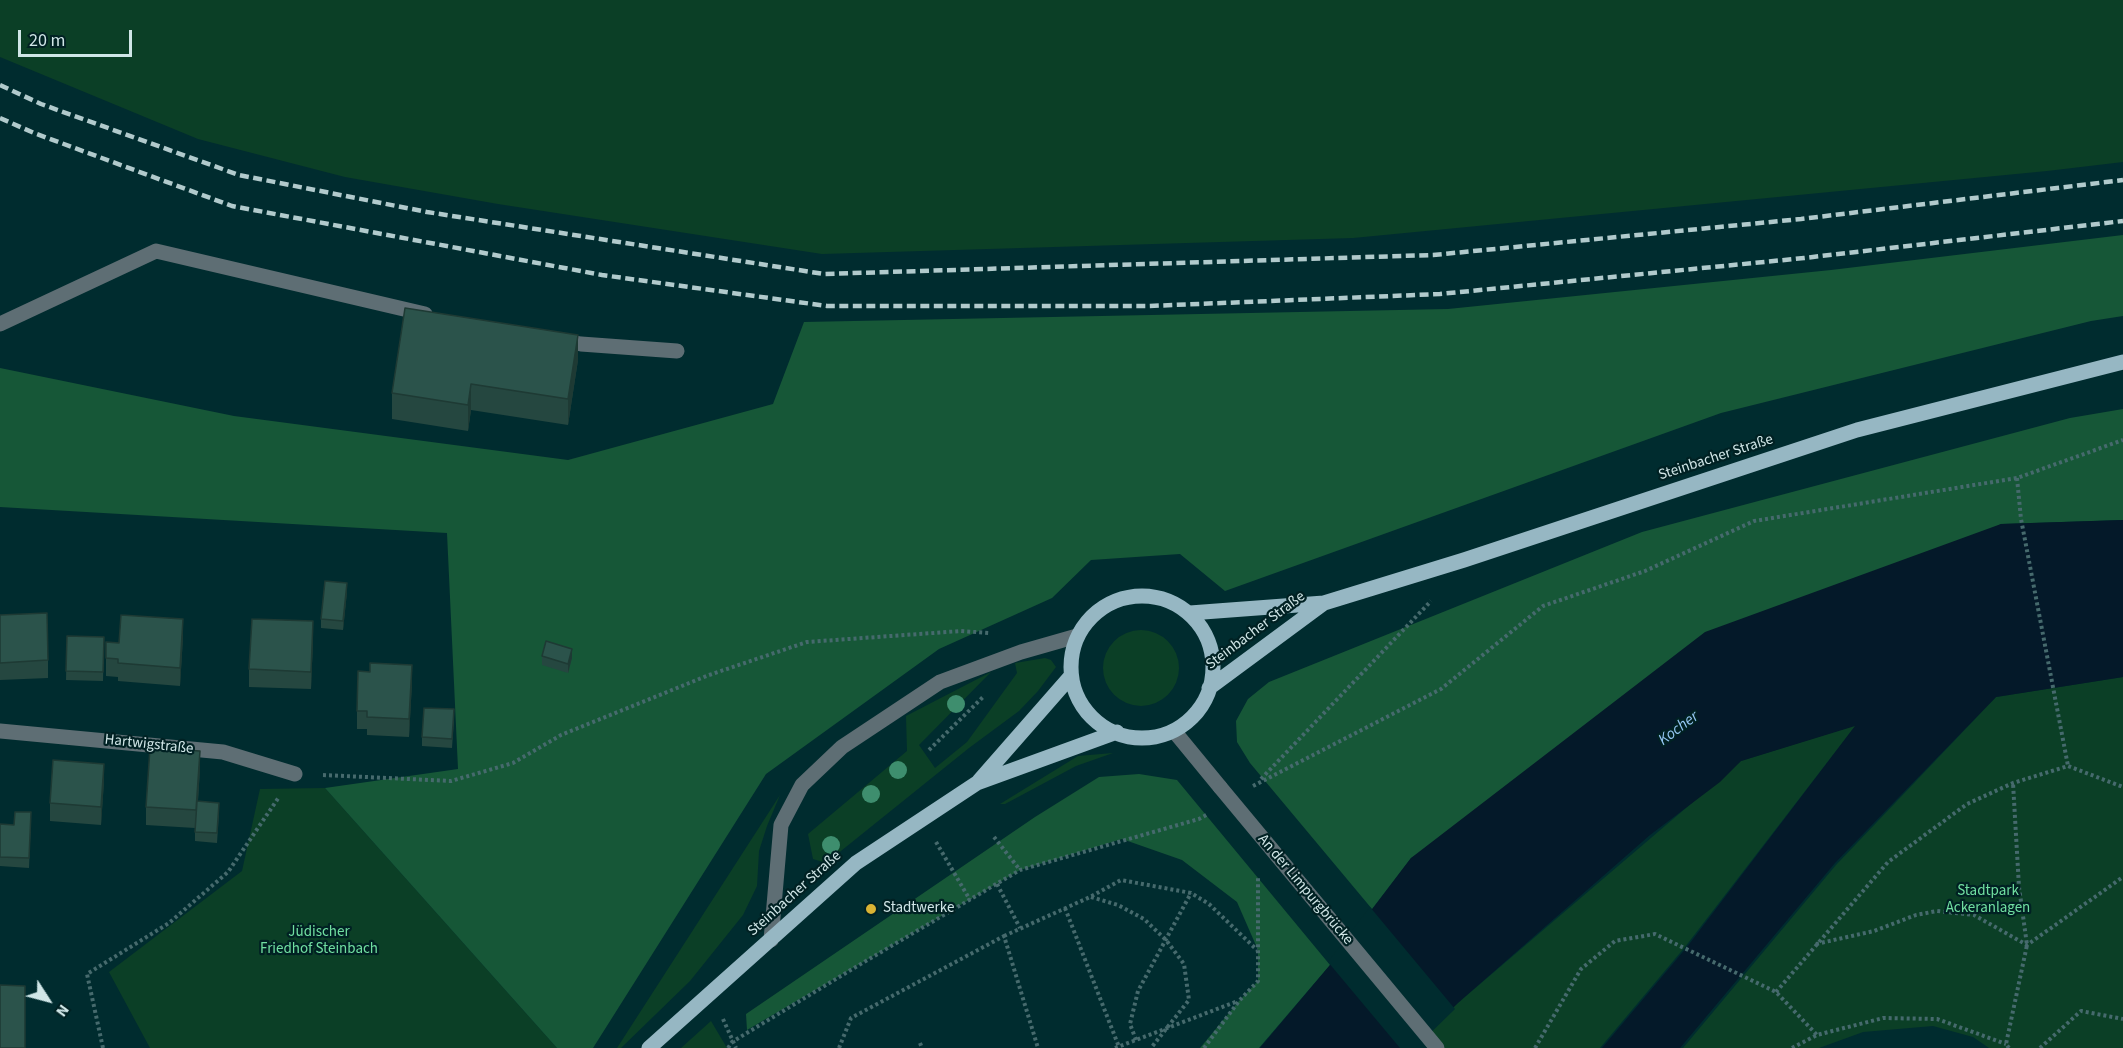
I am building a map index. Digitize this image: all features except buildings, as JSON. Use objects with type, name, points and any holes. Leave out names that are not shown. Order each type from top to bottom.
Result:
[{"type":"main road","name":"Steinbacher Straße","points":[[1190,613],[1324,603],[1476,556],[1857,430],[2123,362]]},
{"type":"main road","points":[[1150,596],[1171,601],[1190,613],[1204,630],[1212,651],[1213,675],[1207,697],[1193,717],[1174,731],[1151,738],[1127,737],[1105,728],[1087,712],[1076,695],[1071,676],[1072,656],[1077,636],[1090,618],[1107,604],[1128,597],[1150,596]]},
{"type":"main road","name":"Steinbacher Straße","points":[[1209,688],[1324,603]]},
{"type":"main road","name":"Steinbacher Straße","points":[[977,783],[1071,676]]},
{"type":"main road","name":"Steinbacher Straße","points":[[649,1048],[856,863],[977,783],[1117,732]]},
{"type":"street","points":[[0,324],[156,251],[441,317]]},
{"type":"street","points":[[546,338],[581,344],[677,351]]},
{"type":"street","points":[[771,939],[781,825],[802,785],[842,747],[940,682],[1008,656],[1077,636]]},
{"type":"street","name":"Hartwigstraße","points":[[0,731],[223,752],[295,774]]},
{"type":"street","name":"An der Limpurgbrücke","points":[[1174,731],[1437,1048]]},
{"type":"path","points":[[1248,789],[1441,689],[1543,606],[1646,571],[1754,521],[2017,478],[2123,440]]},
{"type":"path","points":[[2017,478],[2021,519],[2068,766]]},
{"type":"path","points":[[1257,795],[1257,783],[1431,601]]},
{"type":"path","points":[[103,1048],[87,974],[169,923],[228,872],[295,774],[451,781],[513,763],[561,735],[582,726],[709,675],[807,642],[961,631],[998,634],[1008,656]]},
{"type":"path","points":[[929,750],[985,695]]},
{"type":"path","points":[[1776,992],[1888,862],[1967,804],[2013,783],[2068,766],[2123,787]]},
{"type":"path","points":[[1792,1048],[1817,1035],[1882,1018],[1937,1018],[2007,1046],[2026,945],[2019,887],[2013,783]]},
{"type":"path","points":[[728,1048],[732,1042],[1020,870],[1199,819],[1209,813]]},
{"type":"path","points":[[994,837],[1020,870]]},
{"type":"path","points":[[945,857],[970,900]]},
{"type":"path","points":[[1204,1048],[1239,1000],[1258,981],[1258,867]]},
{"type":"path","points":[[2026,945],[2123,877]]},
{"type":"path","points":[[839,1048],[851,1018],[1004,936],[1090,897],[1121,880],[1191,893],[1209,904],[1258,950]]},
{"type":"path","points":[[997,884],[1020,928]]},
{"type":"path","points":[[1136,1040],[1130,1024],[1138,991],[1191,893]]},
{"type":"path","points":[[1090,897],[1118,905],[1144,919],[1166,940],[1184,964],[1189,1000],[1151,1048]]},
{"type":"path","points":[[1065,908],[1117,1047],[1239,1000]]},
{"type":"path","points":[[1816,944],[1874,932],[1916,915],[1937,911],[1974,915],[2026,945]]},
{"type":"path","points":[[1535,1048],[1581,969],[1616,941],[1655,934],[1776,992],[1817,1035]]},
{"type":"path","points":[[1004,936],[1038,1048]]},
{"type":"path","points":[[2040,1048],[2081,1011],[2123,1019]]},
{"type":"path","points":[[732,1042],[736,1048]]},
{"type":"green space","points":[[0,0],[2123,0],[2123,162],[1353,238],[822,254],[498,204],[345,177],[198,139],[0,57]]},
{"type":"green space","points":[[2123,235],[2123,316],[2091,321],[1721,413],[1225,591],[1180,554],[1091,560],[1052,598],[939,649],[766,774],[593,1048],[557,1048],[325,788],[458,769],[447,533],[0,507],[0,368],[234,416],[568,460],[773,404],[804,322],[1448,309],[1831,270]]},
{"type":"green space","points":[[2123,409],[2123,520],[2001,524],[1411,858],[1372,909],[1250,763],[1237,742],[1236,721],[1248,699],[1269,682],[1642,532],[2070,418]]},
{"type":"green space","points":[[1141,630],[1155,633],[1168,641],[1176,654],[1179,668],[1176,682],[1168,695],[1155,703],[1141,706],[1127,703],[1114,695],[1106,682],[1103,668],[1106,654],[1114,641],[1127,633]]},
{"type":"green space","points":[[1045,658],[1051,660],[1056,667],[1019,711],[969,748],[826,863],[813,859],[808,834],[907,751],[906,716],[991,672],[919,745],[935,768],[967,742],[1017,673],[1015,663]]},
{"type":"green space","name":"Stadtpark Ackeranlagen","points":[[2123,677],[2123,1048],[1989,1048],[1973,1037],[1933,1026],[1863,1032],[1819,1048],[1683,1048],[1836,865],[1996,697]]},
{"type":"green space","points":[[1856,725],[1685,947],[1600,1048],[1428,1048],[1420,1039],[1459,1002],[1741,761]]},
{"type":"green space","points":[[1113,753],[1076,766],[1005,804],[1000,804],[1078,756]]},
{"type":"green space","points":[[1139,774],[1177,780],[1330,965],[1259,1048],[1200,1048],[1258,981],[1258,950],[1237,902],[1182,860],[1122,839],[1020,870],[747,1030],[746,1014],[1035,817],[1099,777]]},
{"type":"green space","name":"Jüdischer Friedhof Steinbach","points":[[325,788],[557,1048],[150,1048],[109,972],[242,871],[260,789]]},
{"type":"green space","points":[[780,795],[759,851],[757,886],[743,915],[690,981],[621,1048],[617,1048]]},
{"type":"green space","points":[[711,1021],[727,1048],[681,1048]]},
{"type":"water","name":"Kocher","points":[[2123,520],[2123,677],[1996,697],[1835,863],[1680,1048],[1602,1048],[1687,947],[1855,726],[1741,761],[1720,782],[1650,835],[1459,1002],[1411,1048],[1260,1048],[1330,965],[1411,858],[1705,632],[2001,524]]},
{"type":"pier","points":[[1370,907],[1455,1009],[1415,1048],[1400,1048],[1328,962]]},
{"type":"railway","points":[[0,85],[41,104],[239,175],[427,212],[824,274],[1433,255],[1801,219],[2123,180]]},
{"type":"railway","points":[[0,118],[34,133],[232,206],[602,275],[827,306],[1149,306],[1440,294],[1804,258],[2123,221]]},
{"type":"place","name":"Stadtwerke","points":[[871,909]]}]
